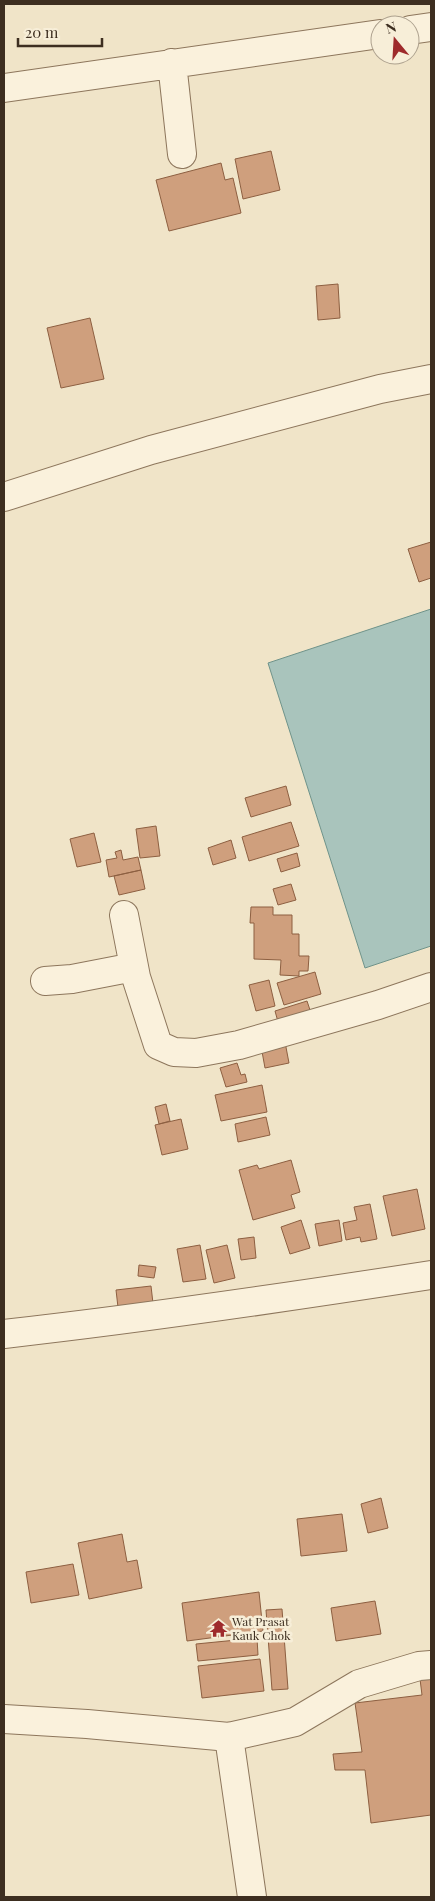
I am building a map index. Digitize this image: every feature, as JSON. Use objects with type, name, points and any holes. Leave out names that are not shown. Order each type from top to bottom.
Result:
[{"type":"street","points":[[4,88],[370,35]]},
{"type":"street","points":[[172,63],[182,154]]},
{"type":"street","points":[[4,497],[160,448],[380,389],[431,379]]},
{"type":"street","points":[[124,915],[134,967],[158,1045],[174,1052],[196,1053],[239,1045],[378,1005],[431,987]]},
{"type":"street","points":[[46,981],[72,979],[134,967]]},
{"type":"street","points":[[4,1334],[110,1322],[431,1275]]},
{"type":"street","points":[[4,1719],[87,1724],[229,1738],[295,1722],[359,1684],[419,1666],[431,1665]]},
{"type":"street","points":[[229,1738],[252,1897]]},
{"type":"water","points":[[431,609],[431,946],[365,968],[268,663]]},
{"type":"building","points":[[271,151],[280,190],[243,199],[235,159]]},
{"type":"building","points":[[221,163],[225,180],[233,178],[241,213],[169,231],[156,180]]},
{"type":"building","points":[[338,284],[340,318],[318,320],[316,286]]},
{"type":"building","points":[[90,318],[104,379],[61,388],[47,328]]},
{"type":"building","points":[[431,542],[431,578],[419,582],[408,549]]},
{"type":"building","points":[[286,786],[291,805],[251,817],[245,798]]},
{"type":"building","points":[[291,822],[299,846],[249,861],[242,837]]},
{"type":"building","points":[[156,826],[160,856],[140,858],[136,829]]},
{"type":"building","points":[[94,833],[101,862],[77,867],[70,839]]},
{"type":"building","points":[[231,840],[236,858],[213,865],[208,848]]},
{"type":"building","points":[[121,850],[123,860],[138,857],[141,870],[109,877],[106,860],[117,858],[115,852]]},
{"type":"building","points":[[297,853],[300,866],[281,872],[277,859]]},
{"type":"building","points":[[141,870],[145,889],[119,895],[114,876]]},
{"type":"building","points":[[291,884],[296,900],[278,905],[273,889]]},
{"type":"building","points":[[251,907],[273,907],[273,915],[292,915],[292,934],[299,934],[299,956],[309,956],[308,971],[299,971],[299,976],[280,975],[281,960],[254,959],[254,923],[250,923]]},
{"type":"building","points":[[315,972],[321,994],[284,1005],[277,983]]},
{"type":"building","points":[[269,980],[275,1006],[256,1011],[249,985]]},
{"type":"building","points":[[307,1001],[313,1019],[280,1029],[275,1011]]},
{"type":"building","points":[[285,1042],[289,1063],[265,1068],[261,1046]]},
{"type":"building","points":[[237,1063],[241,1075],[245,1074],[247,1082],[226,1087],[220,1068]]},
{"type":"building","points":[[262,1085],[267,1112],[221,1121],[215,1095]]},
{"type":"building","points":[[166,1104],[170,1121],[159,1124],[155,1107]]},
{"type":"building","points":[[266,1117],[270,1135],[238,1142],[235,1124]]},
{"type":"building","points":[[181,1119],[188,1149],[162,1155],[155,1125]]},
{"type":"building","points":[[291,1160],[300,1192],[291,1195],[295,1208],[253,1220],[239,1170],[257,1165],[259,1169]]},
{"type":"building","points":[[417,1189],[425,1229],[392,1236],[383,1196]]},
{"type":"building","points":[[370,1204],[377,1239],[361,1242],[360,1237],[346,1240],[343,1223],[357,1220],[354,1207]]},
{"type":"building","points":[[301,1220],[310,1248],[290,1254],[281,1227]]},
{"type":"building","points":[[339,1220],[342,1241],[319,1246],[315,1224]]},
{"type":"building","points":[[254,1237],[256,1258],[241,1260],[238,1239]]},
{"type":"building","points":[[200,1245],[206,1279],[183,1282],[177,1249]]},
{"type":"building","points":[[227,1245],[235,1278],[214,1283],[206,1250]]},
{"type":"building","points":[[139,1265],[156,1267],[154,1278],[138,1276]]},
{"type":"building","points":[[151,1286],[154,1312],[119,1316],[116,1290]]},
{"type":"building","points":[[381,1498],[388,1528],[368,1533],[361,1504]]},
{"type":"building","points":[[342,1514],[347,1551],[301,1556],[297,1519]]},
{"type":"building","points":[[122,1534],[127,1562],[137,1560],[142,1588],[89,1599],[78,1543]]},
{"type":"building","points":[[73,1564],[79,1595],[31,1603],[26,1572]]},
{"type":"building","points":[[259,1592],[263,1631],[187,1641],[182,1603]]},
{"type":"building","points":[[375,1601],[381,1634],[336,1641],[331,1608]]},
{"type":"building","points":[[282,1609],[288,1689],[272,1690],[266,1610]]},
{"type":"building","points":[[257,1638],[258,1655],[198,1661],[196,1644]]},
{"type":"building","points":[[260,1659],[264,1691],[202,1698],[198,1666]]},
{"type":"building","points":[[431,1670],[431,1815],[371,1823],[365,1770],[335,1770],[333,1754],[362,1752],[355,1703],[422,1695],[419,1671]]},
{"type":"place","name":"Wat Prasat Kauk Chok","points":[[218,1628]]}]
